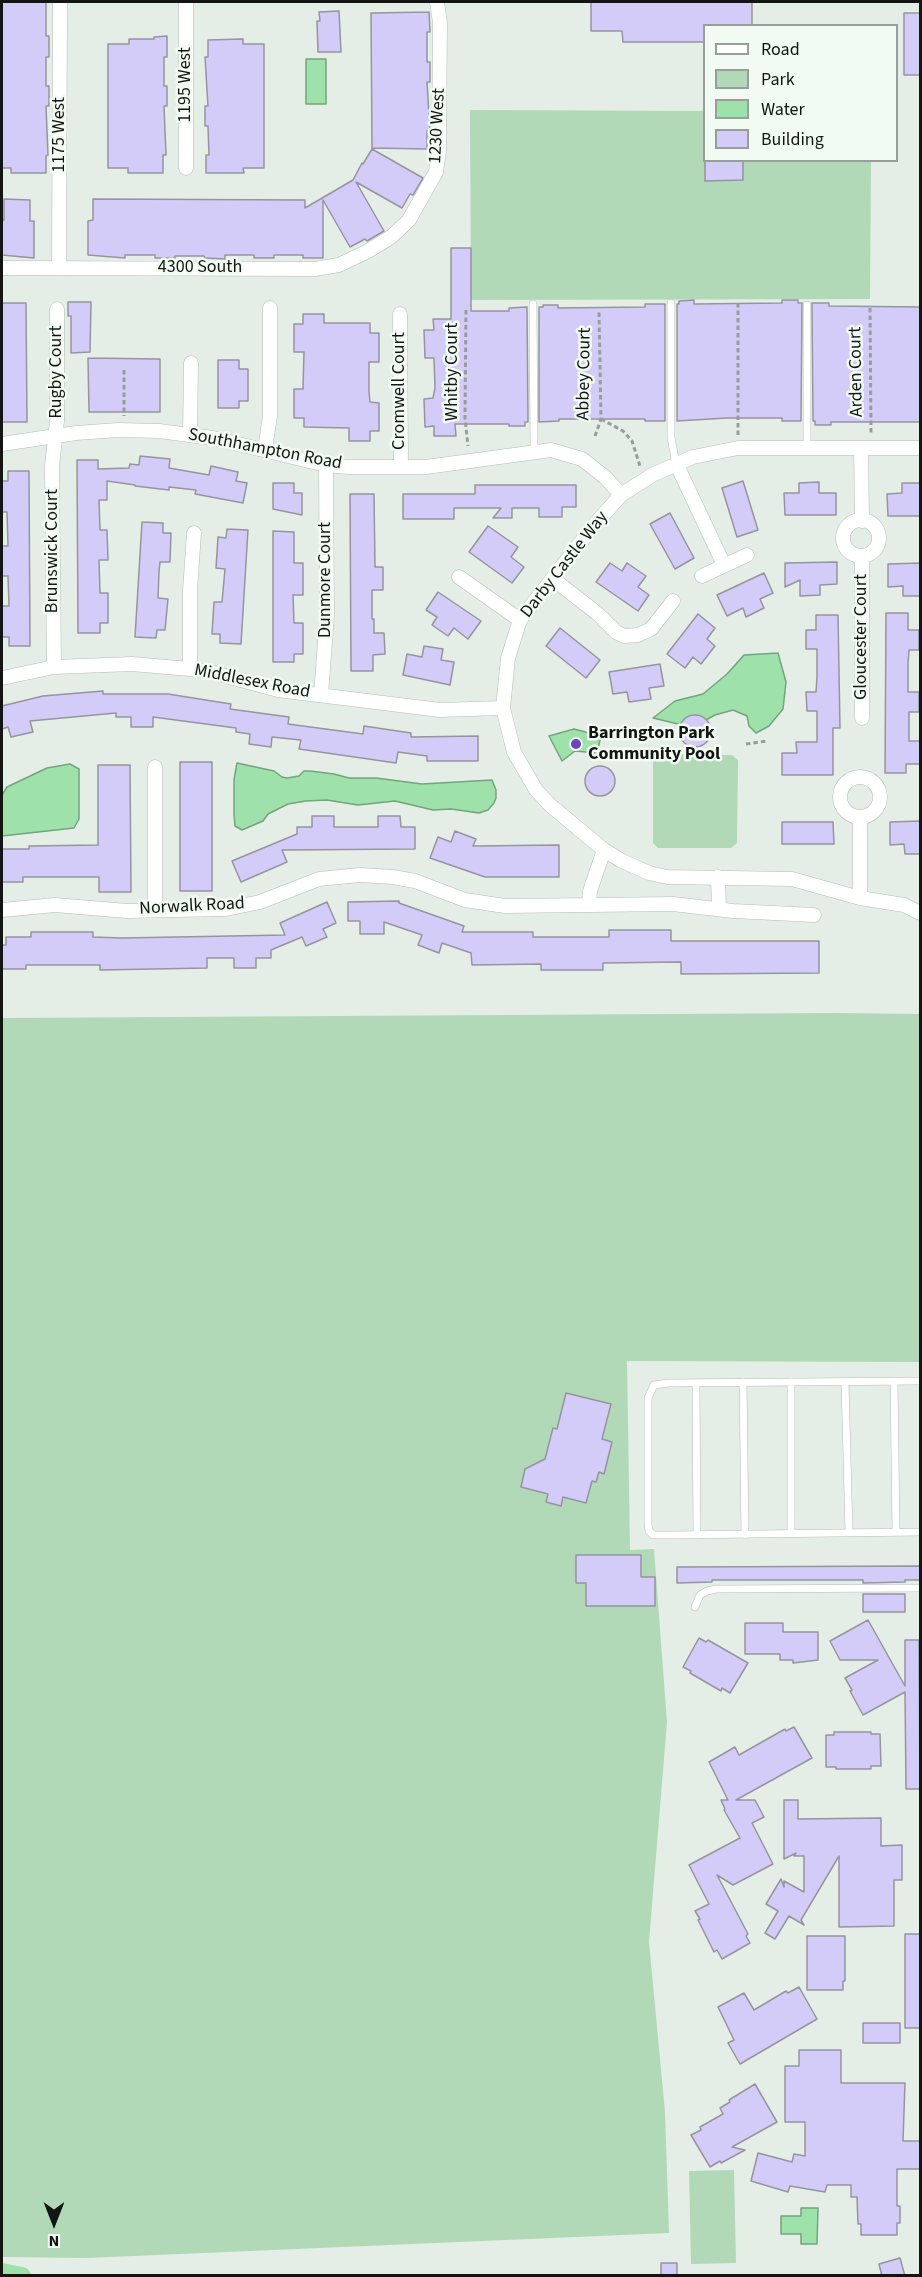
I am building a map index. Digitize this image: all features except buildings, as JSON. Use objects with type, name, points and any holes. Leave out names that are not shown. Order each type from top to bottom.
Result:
[{"type":"street","name":"1175 West","points":[[59,268],[60,2]]},
{"type":"street","name":"1195 West","points":[[186,2],[186,168]]},
{"type":"street","name":"1230 West","points":[[391,237],[409,220],[436,171],[440,151],[440,23],[437,2]]},
{"type":"street","name":"4300 South","points":[[2,268],[315,269],[339,265],[391,237]]},
{"type":"street","points":[[265,449],[270,416],[270,308]]},
{"type":"street","name":"Rugby Court","points":[[56,435],[57,309]]},
{"type":"street","name":"Cromwell Court","points":[[400,314],[400,467]]},
{"type":"street","points":[[190,435],[191,363]]},
{"type":"street","name":"Southhampton Road","points":[[2,444],[56,435],[118,430],[190,435],[265,449],[326,465],[400,467],[452,464],[551,450],[582,459],[606,478],[621,495]]},
{"type":"street","name":"Brunswick Court","points":[[54,667],[52,466],[56,435]]},
{"type":"street","name":"Darby Castle Way","points":[[921,448],[738,448],[709,453],[652,475],[621,495],[595,524],[520,620],[508,658],[503,708],[514,752],[536,790],[550,805],[604,850],[622,861],[649,873],[686,878],[792,879],[890,905],[904,905],[921,898]]},
{"type":"street","points":[[861,448],[862,520]]},
{"type":"street","points":[[676,464],[724,566]]},
{"type":"street","name":"Dunmore Court","points":[[321,695],[326,643],[326,465]]},
{"type":"street","name":"Gloucester Court","points":[[862,520],[872,524],[879,538],[876,549],[862,556],[851,553],[843,538],[851,524],[862,520]]},
{"type":"street","points":[[190,669],[190,590],[194,533]]},
{"type":"street","points":[[702,576],[747,555]]},
{"type":"street","name":"Gloucester Court","points":[[862,556],[862,718]]},
{"type":"street","points":[[459,577],[520,620]]},
{"type":"street","points":[[553,579],[598,614],[616,632],[624,636],[638,635],[651,629],[673,601]]},
{"type":"street","name":"Middlesex Road","points":[[2,678],[54,667],[132,664],[211,672],[278,690],[440,710],[503,708]]},
{"type":"street","points":[[155,767],[155,910]]},
{"type":"street","points":[[863,774],[873,782],[880,792],[880,798],[874,812],[860,817],[849,814],[844,809],[840,798],[841,791],[848,781],[863,774]]},
{"type":"street","points":[[860,817],[860,898]]},
{"type":"street","points":[[589,904],[590,891],[604,850]]},
{"type":"street","name":"Norwalk Road","points":[[2,910],[55,905],[127,910],[243,907],[319,879],[360,875],[415,881],[465,900],[495,904],[673,904],[814,915]]},
{"type":"street","points":[[718,877],[719,909]]},
{"type":"street","name":"Darby Castle Way","points":[[904,905],[921,914]]},
{"type":"lane","points":[[670,303],[670,438],[676,464]]},
{"type":"lane","points":[[533,304],[534,451]]},
{"type":"lane","points":[[807,305],[807,447]]},
{"type":"lane","points":[[894,1381],[896,1533]]},
{"type":"lane","points":[[921,1381],[654,1385],[650,1392],[648,1524],[649,1531],[653,1535],[921,1532]]},
{"type":"lane","points":[[743,1382],[745,1535]]},
{"type":"lane","points":[[791,1382],[791,1534]]},
{"type":"lane","points":[[845,1382],[849,1533]]},
{"type":"lane","points":[[696,1383],[698,1535]]},
{"type":"lane","points":[[695,1606],[700,1595],[707,1590],[716,1589],[921,1588]]},
{"type":"path","points":[[738,303],[738,437]]},
{"type":"path","name":"Arden Court","points":[[870,308],[871,435]]},
{"type":"path","name":"Whitby Court","points":[[466,310],[466,433]]},
{"type":"path","name":"Abbey Court","points":[[595,436],[601,419],[599,312]]},
{"type":"path","points":[[123,370],[123,418]]},
{"type":"path","points":[[601,419],[623,431],[632,441],[640,468]]},
{"type":"path","points":[[746,744],[767,741]]},
{"type":"green space","points":[[470,110],[703,111],[703,162],[871,162],[870,299],[471,300]]},
{"type":"green space","points":[[658,754],[732,755],[738,760],[737,843],[731,848],[658,848],[653,843],[653,760]]},
{"type":"green space","points":[[920,1014],[920,1362],[627,1361],[630,1550],[654,1549],[667,1722],[649,1942],[665,2112],[669,2233],[87,2258],[2,2257],[2,1018]]},
{"type":"green space","points":[[734,2170],[736,2263],[691,2264],[689,2171]]},
{"type":"water","points":[[306,59],[326,59],[326,104],[306,104]]},
{"type":"water","points":[[778,653],[786,682],[783,709],[769,726],[756,733],[749,726],[747,716],[733,710],[693,723],[678,724],[653,718],[675,701],[703,694],[727,674],[744,655]]},
{"type":"water","name":"Barrington Park Community Pool","points":[[574,729],[601,736],[597,753],[575,751],[562,761],[549,736]]},
{"type":"water","points":[[237,763],[274,771],[287,778],[310,771],[349,778],[376,778],[422,784],[492,780],[496,798],[488,810],[479,813],[451,809],[433,810],[395,801],[358,805],[327,800],[306,801],[288,804],[268,814],[263,821],[242,830],[235,826],[234,815],[234,780]]},
{"type":"water","points":[[70,764],[79,769],[79,819],[74,828],[2,836],[2,795],[7,787],[47,768]]},
{"type":"water","points":[[801,2208],[818,2208],[817,2244],[801,2244],[801,2234],[781,2234],[781,2216],[801,2216]]},
{"type":"waterway","points":[[2,2272],[22,2276]]},
{"type":"place","name":"Barrington Park Community Pool","points":[[576,744]]}]
